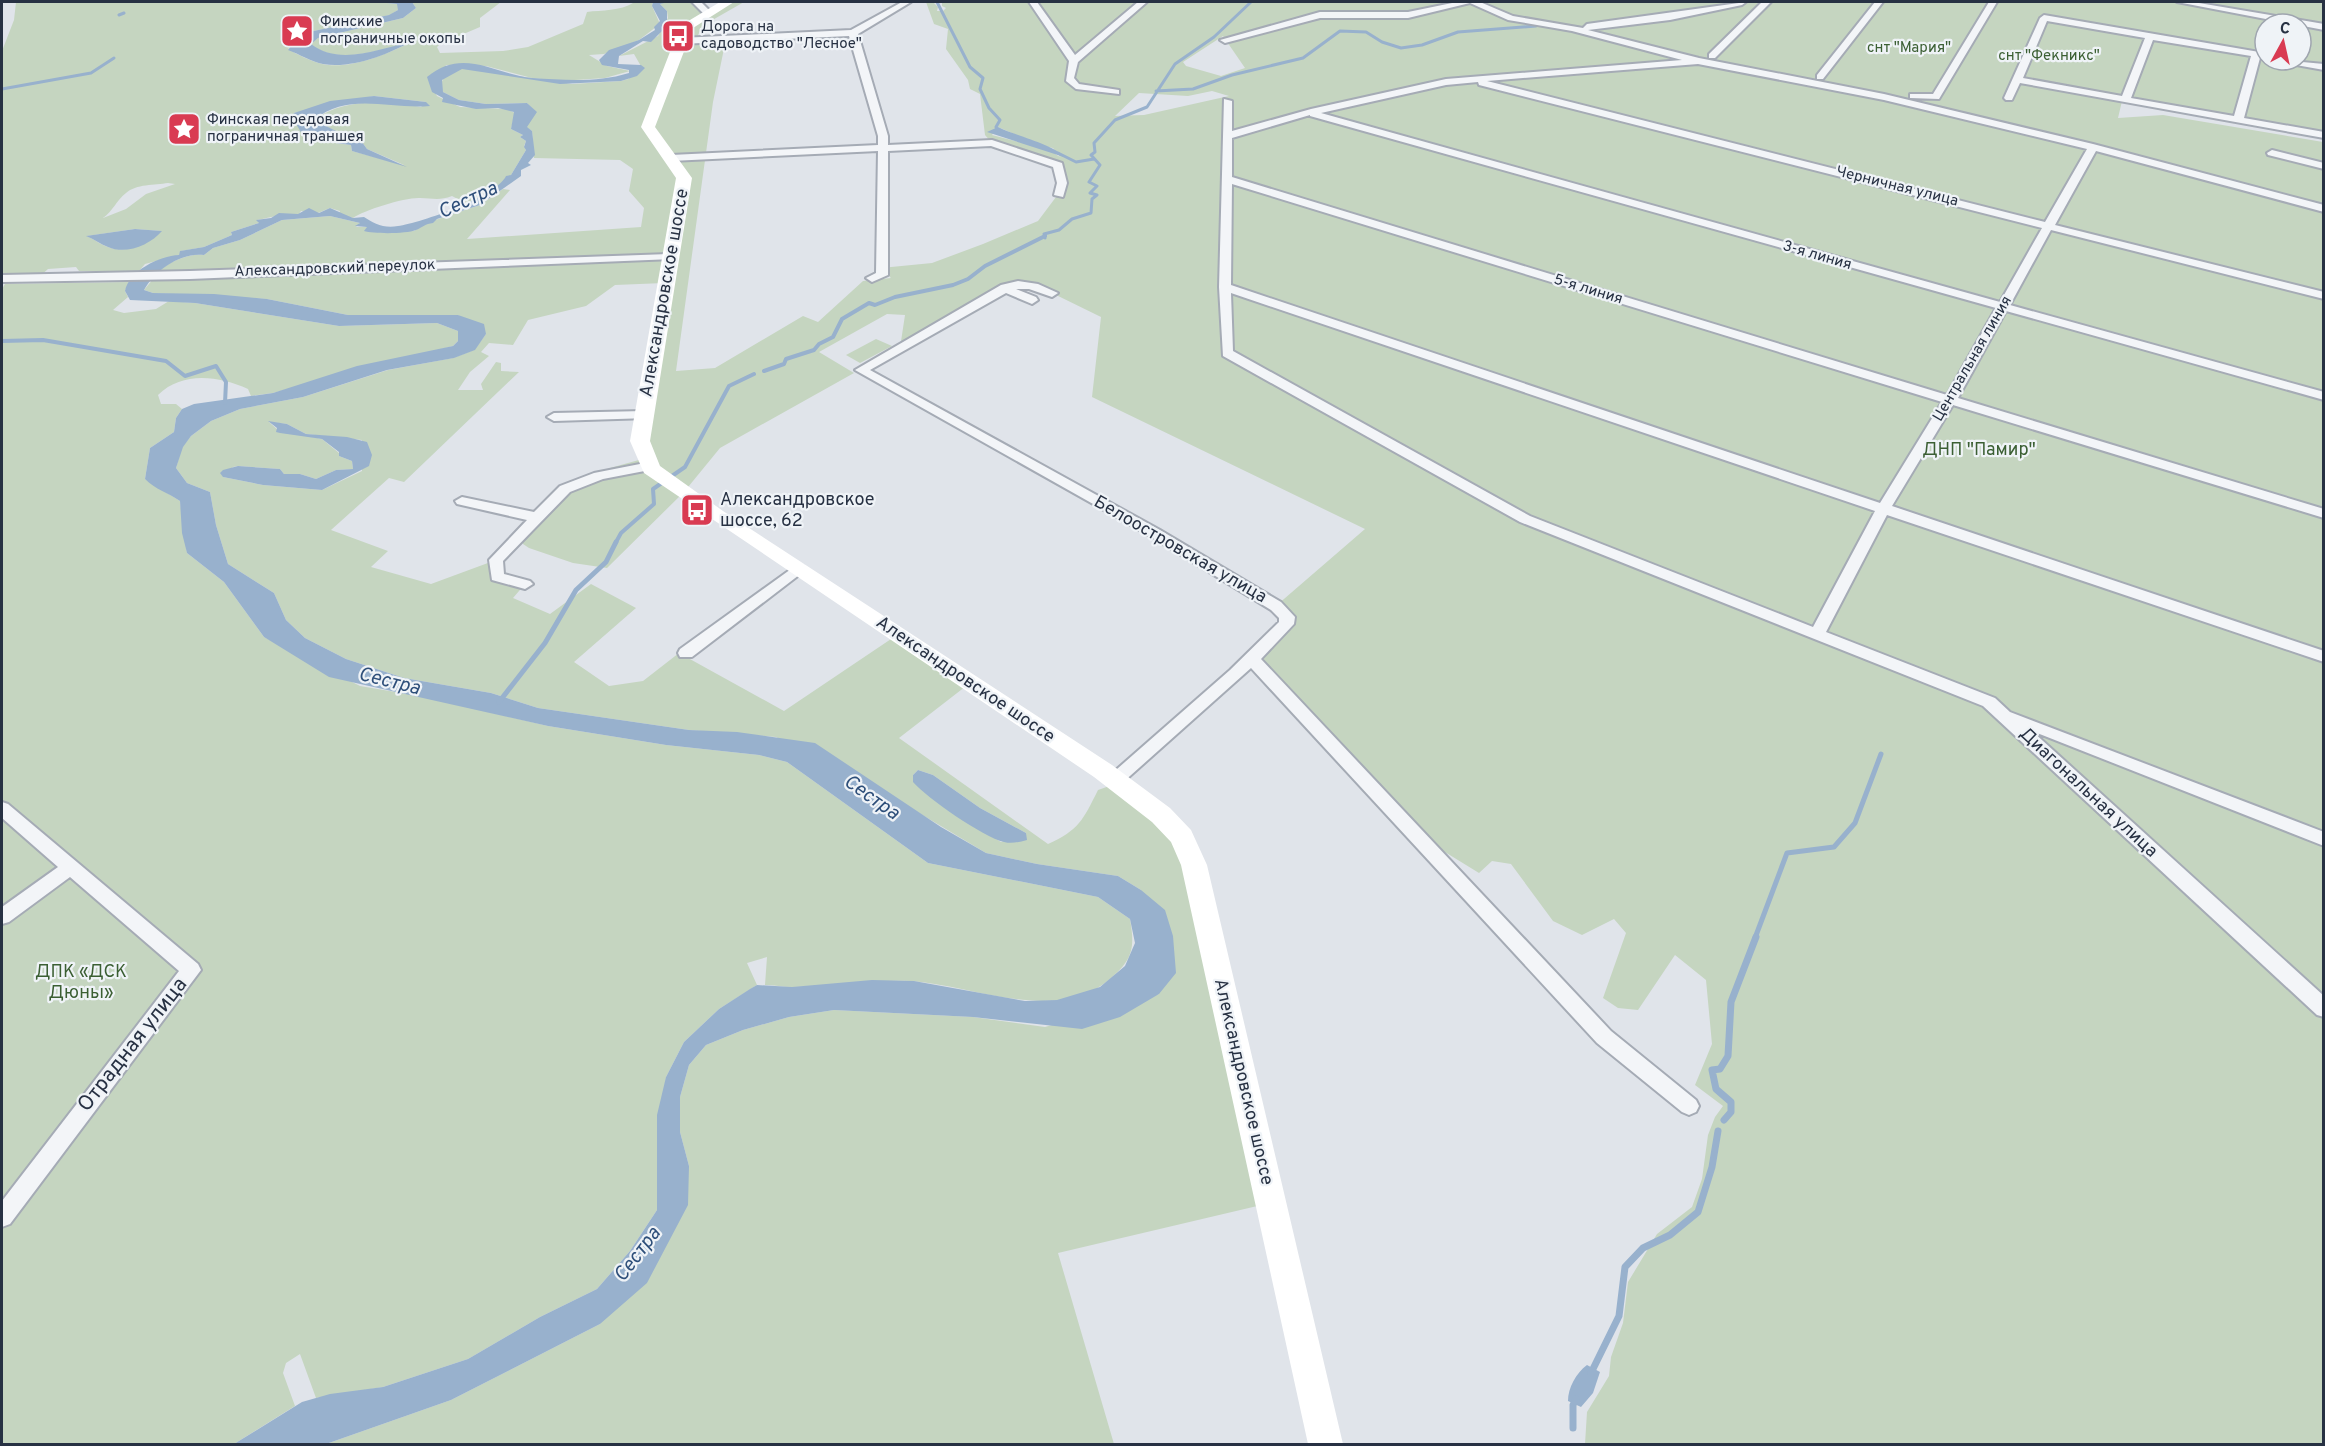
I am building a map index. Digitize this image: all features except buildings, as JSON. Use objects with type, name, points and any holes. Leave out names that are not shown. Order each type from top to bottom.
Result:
[{"type":"street","name":"Александровское шоссе","points":[[728,2],[701,7],[688,24],[648,127],[684,178],[640,441],[654,470],[684,492],[1115,780],[1161,815],[1182,837],[1194,865],[1326,1444]]},
{"type":"street","points":[[680,41],[853,33],[908,2]]},
{"type":"street","points":[[1033,2],[1074,61]]},
{"type":"street","points":[[1116,92],[1076,86],[1069,79],[1074,61],[1143,2]]},
{"type":"street","points":[[1225,40],[1320,15],[1408,15],[1467,2]]},
{"type":"street","points":[[1474,2],[1511,18],[1574,28],[1923,98],[1935,97],[1993,2]]},
{"type":"street","points":[[1574,28],[1670,17],[1743,2]]},
{"type":"street","points":[[1712,56],[1767,2]]},
{"type":"street","points":[[1820,77],[1879,2]]},
{"type":"street","points":[[2181,2],[2324,27]]},
{"type":"street","points":[[2008,98],[2044,18],[2253,54]]},
{"type":"street","points":[[1574,28],[1698,61],[1884,97],[2093,147],[2321,207]]},
{"type":"street","points":[[853,33],[883,136],[882,275],[872,278]]},
{"type":"street","points":[[2125,101],[2150,36]]},
{"type":"street","points":[[1227,136],[1311,112],[1446,82],[1698,61]]},
{"type":"street","points":[[2238,120],[2254,72]]},
{"type":"street","name":"Черничная улица","points":[[1470,80],[2324,296]]},
{"type":"street","points":[[2017,80],[2324,135]]},
{"type":"street","points":[[1227,101],[1225,287],[2324,657]]},
{"type":"street","name":"3-я линия","points":[[1311,112],[2001,308],[2324,396]]},
{"type":"street","points":[[671,158],[883,146],[992,143],[1012,147],[1058,165],[1062,183],[1059,195]]},
{"type":"street","name":"Центральная линия","points":[[1818,633],[1883,509],[1950,400],[2093,147]]},
{"type":"street","points":[[2272,153],[2324,166]]},
{"type":"street","name":"5-я линия","points":[[1226,179],[2324,514]]},
{"type":"street","name":"Александровский переулок","points":[[2,279],[186,275],[669,257]]},
{"type":"street","points":[[1005,288],[1019,283],[1052,293]]},
{"type":"street","name":"Диагональная улица","points":[[1225,287],[1227,353],[1525,519],[1989,702],[2324,1009]]},
{"type":"street","points":[[1005,288],[1032,300]]},
{"type":"street","name":"Белоостровская улица","points":[[1005,288],[861,370],[1155,533],[1282,610],[1287,617],[1286,624],[1251,658],[1115,780]]},
{"type":"street","points":[[554,417],[644,415]]},
{"type":"street","points":[[525,584],[497,577],[496,560],[554,497],[579,481],[654,470]]},
{"type":"street","points":[[462,501],[535,517]]},
{"type":"street","points":[[686,653],[798,569]]},
{"type":"street","points":[[1251,658],[1604,1037],[1689,1106]]},
{"type":"street","points":[[2001,713],[2324,839]]},
{"type":"street","points":[[2,810],[71,867],[2,917]]},
{"type":"street","name":"Отрадная улица","points":[[2,1217],[191,970],[71,867]]},
{"type":"green space","points":[[16,2],[377,2],[398,4],[398,10],[390,15],[309,32],[288,49],[313,61],[332,65],[366,60],[407,44],[345,55],[321,51],[310,44],[318,38],[403,18],[416,8],[412,2],[501,2],[480,18],[480,27],[440,44],[437,47],[440,53],[503,51],[528,47],[583,24],[587,12],[617,9],[633,3],[631,2],[653,2],[652,6],[660,24],[639,40],[604,54],[589,55],[607,66],[630,71],[605,78],[561,81],[532,78],[486,66],[446,65],[437,96],[460,107],[507,109],[515,113],[511,129],[523,135],[520,137],[526,141],[524,146],[526,150],[511,175],[467,204],[452,196],[439,199],[414,198],[375,208],[353,218],[339,214],[340,211],[330,208],[318,213],[301,211],[299,214],[257,220],[259,223],[231,232],[232,235],[204,247],[181,251],[179,255],[145,264],[139,271],[79,271],[76,267],[48,269],[38,278],[2,279],[2,51],[14,20]],"holes":[[[374,96],[426,102],[421,107],[379,102],[351,104],[313,120],[346,136],[359,138],[367,149],[404,165],[352,151],[351,145],[320,141],[294,113]],[[175,184],[146,194],[126,209],[103,218],[123,196],[140,186]],[[135,229],[161,231],[144,244],[122,249],[105,246],[87,236]]]},
{"type":"green space","points":[[702,2],[712,10],[728,2],[744,2],[702,26],[696,40],[726,39],[713,102],[676,371],[715,368],[803,316],[818,322],[863,281],[891,278],[881,268],[932,263],[1038,221],[1059,193],[1058,165],[992,143],[985,135],[980,94],[970,89],[968,80],[946,49],[948,29],[934,24],[926,2],[933,2],[938,7],[937,11],[943,11],[946,8],[942,6],[942,2],[2323,2],[2323,135],[2122,101],[2118,118],[2163,115],[2323,142],[2323,1444],[1585,1444],[1587,1412],[1609,1376],[1611,1357],[1623,1323],[1628,1282],[1657,1234],[1692,1207],[1702,1179],[1708,1135],[1715,1117],[1723,1106],[1695,1085],[1712,1044],[1706,980],[1675,955],[1638,1010],[1618,1008],[1603,998],[1626,933],[1614,919],[1582,935],[1553,921],[1511,864],[1492,861],[1479,873],[1414,833],[1254,658],[1286,624],[1277,605],[1365,529],[1092,397],[1101,317],[1052,293],[1019,283],[900,348],[905,315],[887,314],[819,352],[854,373],[720,448],[684,492],[607,568],[573,563],[529,548],[523,544],[522,531],[554,497],[610,468],[646,458],[664,283],[615,285],[586,306],[528,320],[513,345],[489,343],[481,352],[489,356],[470,372],[458,390],[483,390],[481,384],[496,362],[501,363],[501,371],[519,372],[404,482],[389,478],[331,530],[388,551],[371,567],[431,584],[496,560],[495,574],[525,584],[513,598],[550,614],[591,584],[636,608],[574,662],[609,686],[643,681],[679,653],[784,711],[897,635],[970,683],[899,738],[1048,844],[1067,834],[1079,823],[1098,790],[1118,783],[1183,839],[1270,1203],[1058,1253],[1114,1444],[326,1444],[451,1400],[600,1324],[689,1166],[680,1132],[680,1097],[689,1065],[706,1045],[743,1030],[789,1017],[834,1010],[973,1017],[1045,1027],[1159,994],[1141,890],[1118,876],[1037,864],[986,853],[904,804],[776,737],[689,730],[538,708],[491,693],[404,678],[346,659],[305,638],[286,620],[274,593],[228,564],[216,525],[210,492],[187,483],[176,468],[182,447],[191,436],[211,421],[240,409],[303,397],[388,370],[453,358],[474,350],[486,334],[458,315],[348,315],[267,299],[153,293],[144,290],[153,279],[663,255],[192,273],[158,272],[168,264],[192,255],[204,255],[213,248],[240,240],[282,220],[330,216],[360,223],[356,227],[367,227],[372,232],[414,231],[426,223],[480,205],[503,189],[510,190],[467,239],[641,227],[644,208],[629,191],[633,169],[620,160],[534,158],[532,131],[526,127],[536,112],[527,103],[486,104],[459,100],[443,92],[440,86],[444,77],[458,69],[572,84],[628,79],[642,68],[634,54],[619,56],[658,36],[668,18],[667,11],[660,4]],"holes":[[[1223,36],[1245,68],[1221,76],[1186,66],[1183,62]],[[1212,91],[1229,96],[1144,115],[1115,116],[1139,93],[1188,96]],[[998,127],[1039,145],[1053,148],[1060,157],[1049,150],[992,135]],[[269,422],[287,424],[306,434],[362,440],[362,471],[322,490],[263,485],[223,477],[233,467],[238,466],[280,469],[284,474],[300,474],[316,479],[336,470],[353,469],[352,461],[339,456],[339,453],[322,439],[278,430]],[[918,770],[933,775],[980,808],[1026,833],[1001,842],[950,810],[913,775]]]},
{"type":"green space","name":"ДПК «ДСК Дюны»","points":[[129,282],[125,291],[128,297],[113,310],[124,313],[156,309],[169,301],[195,303],[339,326],[437,323],[458,331],[458,341],[453,346],[273,393],[251,396],[248,389],[237,385],[201,378],[178,382],[158,395],[161,404],[176,404],[182,409],[176,418],[174,432],[150,448],[145,479],[180,501],[187,553],[224,582],[264,637],[360,686],[425,697],[548,726],[666,745],[759,755],[787,762],[928,863],[1098,897],[1130,919],[1132,945],[1124,965],[1110,979],[1088,992],[1064,999],[1039,1001],[1013,999],[911,981],[807,987],[765,985],[767,957],[747,963],[757,985],[719,1009],[684,1042],[666,1077],[657,1210],[630,1251],[597,1289],[540,1317],[468,1359],[383,1387],[316,1398],[300,1354],[286,1363],[283,1373],[295,1406],[234,1444],[2,1444],[2,289],[5,284]]},
{"type":"green space","points":[[876,339],[892,346],[860,363],[846,355]]},
{"type":"water","points":[[377,2],[412,2],[416,8],[403,18],[318,38],[311,44],[322,51],[346,55],[372,52],[410,42],[391,52],[357,63],[334,65],[319,63],[288,50],[297,38],[309,32],[389,15],[398,10],[397,4]]},
{"type":"water","name":"Сестра","points":[[653,2],[668,2],[660,4],[667,11],[667,26],[651,42],[643,41],[619,56],[618,64],[641,65],[645,68],[637,76],[621,81],[560,84],[462,69],[442,80],[443,92],[459,100],[486,104],[527,103],[537,112],[527,127],[532,131],[535,155],[528,163],[531,165],[521,170],[521,176],[480,205],[437,219],[416,230],[398,233],[364,231],[367,227],[355,226],[360,223],[330,216],[282,220],[240,240],[213,248],[204,255],[178,259],[162,269],[144,290],[153,293],[214,294],[267,299],[348,315],[458,315],[484,324],[486,334],[475,350],[454,358],[387,370],[303,397],[240,409],[211,421],[191,436],[183,447],[176,468],[187,483],[210,492],[216,525],[228,564],[274,593],[286,620],[305,638],[346,659],[404,678],[491,693],[538,708],[689,730],[737,732],[815,743],[941,827],[986,853],[1037,864],[1118,876],[1141,890],[1165,910],[1173,936],[1176,973],[1159,994],[1120,1017],[1082,1029],[973,1017],[834,1010],[789,1017],[743,1030],[706,1045],[689,1065],[680,1097],[680,1132],[689,1166],[688,1205],[647,1283],[600,1324],[451,1400],[326,1444],[234,1444],[302,1402],[330,1394],[383,1387],[468,1359],[540,1317],[597,1289],[630,1251],[657,1210],[657,1115],[666,1077],[684,1042],[719,1009],[757,985],[792,987],[872,980],[914,981],[1025,1001],[1057,1000],[1100,987],[1125,966],[1135,943],[1130,919],[1098,897],[928,863],[787,762],[759,755],[666,745],[548,726],[329,677],[264,637],[224,582],[187,553],[182,533],[180,501],[145,479],[150,448],[174,432],[176,418],[182,409],[194,404],[273,393],[357,366],[453,346],[458,341],[458,331],[437,323],[339,326],[195,303],[130,300],[125,291],[132,277],[146,266],[163,258],[179,255],[180,251],[204,247],[232,235],[231,232],[259,223],[256,220],[271,218],[279,213],[298,214],[309,208],[319,213],[330,208],[353,218],[364,217],[379,225],[393,227],[423,220],[474,200],[500,184],[506,176],[511,175],[526,150],[524,147],[526,141],[520,137],[523,135],[511,129],[514,112],[498,108],[476,109],[442,102],[443,98],[432,92],[427,77],[440,68],[466,63],[518,76],[544,79],[593,80],[629,73],[629,70],[602,65],[599,60],[609,50],[639,40],[655,30],[654,27],[660,21],[652,6]]},
{"type":"water","points":[[374,96],[426,102],[430,106],[356,104],[327,111],[314,120],[346,136],[359,138],[367,149],[407,167],[352,151],[351,145],[320,141],[302,134],[292,117],[294,113],[330,101]]},
{"type":"water","points":[[998,127],[1053,149],[1064,157],[987,132]]},
{"type":"water","points":[[135,229],[162,231],[151,241],[122,250],[108,247],[86,236]]},
{"type":"water","points":[[268,421],[287,424],[306,434],[347,437],[367,442],[372,455],[369,466],[322,490],[263,485],[223,477],[220,473],[223,470],[238,466],[280,469],[284,474],[300,474],[316,479],[336,470],[353,469],[352,461],[339,456],[339,452],[322,439],[276,432],[277,428]]},
{"type":"water","points":[[918,770],[933,775],[980,808],[1026,833],[1027,840],[1004,842],[970,825],[913,782],[913,775]]},
{"type":"water","points":[[1587,1365],[1600,1372],[1593,1393],[1581,1407],[1568,1401],[1568,1396],[1576,1376]]},
{"type":"waterway","points":[[937,2],[970,67],[983,78],[980,89],[989,108],[1000,120],[996,127],[999,132]]},
{"type":"waterway","points":[[1157,91],[1175,64],[1214,37],[1251,2]]},
{"type":"waterway","points":[[119,15],[124,13]]},
{"type":"waterway","points":[[1157,91],[1193,89],[1232,75],[1303,58],[1340,31],[1366,32],[1382,42],[1401,48],[1422,45],[1458,32],[1536,26]]},
{"type":"waterway","points":[[2,89],[91,73],[114,58]]},
{"type":"waterway","points":[[1045,236],[1044,234],[1059,230],[1072,219],[1091,213],[1092,199],[1097,195],[1090,193],[1097,186],[1089,182],[1100,165],[1091,155],[1095,152],[1094,143],[1115,120],[1147,107],[1157,91]]},
{"type":"waterway","points":[[1058,153],[1076,162],[1094,159]]},
{"type":"waterway","points":[[764,371],[784,364],[786,359],[814,350],[819,344],[833,337],[842,319],[869,303],[875,305],[895,297],[953,285],[1045,236]]},
{"type":"waterway","points":[[2,341],[43,340],[166,361],[185,376],[216,366],[226,382],[225,403]]},
{"type":"waterway","points":[[615,544],[621,533],[654,504],[653,489],[685,467],[729,386],[754,374]]},
{"type":"waterway","points":[[499,702],[545,643],[576,590],[606,562],[615,544]]},
{"type":"waterway","points":[[1755,938],[1787,853],[1834,847],[1855,823],[1881,754]]},
{"type":"waterway","points":[[1724,1120],[1731,1112],[1731,1102],[1716,1089],[1712,1070],[1720,1069],[1728,1056],[1731,1002],[1756,937]]},
{"type":"waterway","points":[[1591,1373],[1619,1316],[1625,1267],[1643,1248],[1670,1235],[1698,1212],[1712,1167],[1718,1131]]},
{"type":"waterway","points":[[1573,1428],[1573,1405],[1576,1399]]},
{"type":"place","name":"Финские пограничные окопы","points":[[297,31]]},
{"type":"place","name":"Дорога на садоводство \"Лесное\"","points":[[678,36]]},
{"type":"place","name":"Финская передовая пограничная траншея","points":[[184,129]]},
{"type":"place","name":"Александровское шоссе, 62","points":[[697,510]]},
{"type":"park label","name":"снт \"Мария\"","points":[[1909,48]]},
{"type":"park label","name":"снт \"Фекникс\"","points":[[2049,56]]},
{"type":"park label","name":"ДНП \"Памир\"","points":[[1979,450]]}]
